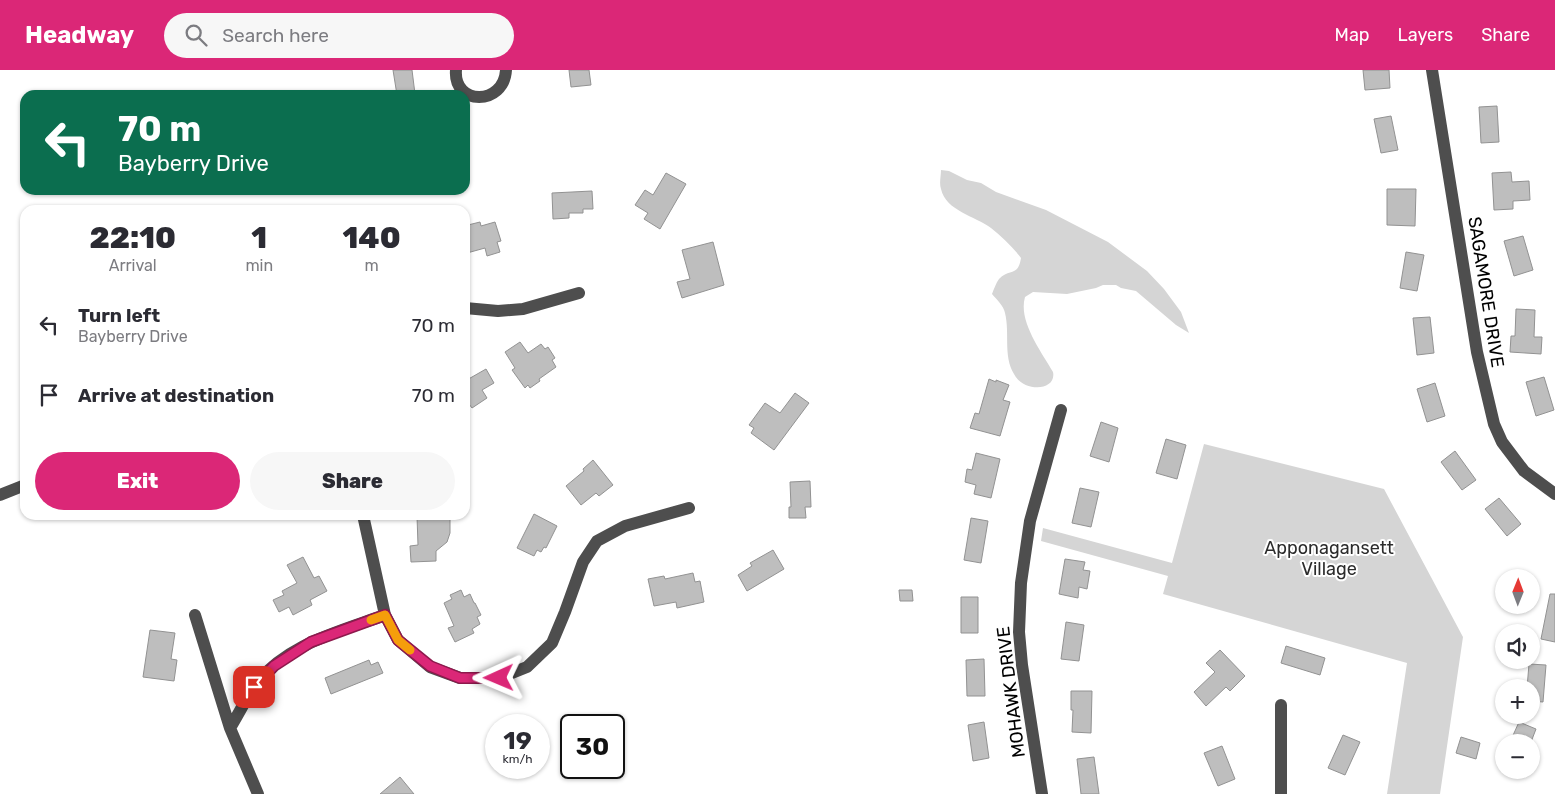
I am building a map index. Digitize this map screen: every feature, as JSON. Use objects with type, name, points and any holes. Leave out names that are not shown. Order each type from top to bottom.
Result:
[{"type":"street","points":[[456,70],[457,80],[462,90]]},
{"type":"street","points":[[470,96],[490,95],[499,89],[506,70]]},
{"type":"street","name":"SAGAMORE DRIVE","points":[[1432,70],[1477,352],[1492,419],[1502,442],[1520,466],[1531,477],[1555,494]]},
{"type":"street","points":[[470,308],[498,311],[523,309],[579,293]]},
{"type":"street","name":"MOHAWK DRIVE","points":[[1042,794],[1022,665],[1019,632],[1021,583],[1030,521],[1061,410]]},
{"type":"street","points":[[0,495],[20,487]]},
{"type":"street","points":[[364,520],[385,615],[398,640],[430,666],[460,678],[499,678],[527,667],[552,643],[582,562],[597,542],[625,526],[689,508]]},
{"type":"street","points":[[196,614],[230,728],[258,794]]},
{"type":"street","points":[[230,728],[254,687],[274,666],[311,642],[385,615]]},
{"type":"street","points":[[1281,705],[1281,794]]},
{"type":"green space","points":[[941,170],[949,171],[967,180],[981,183],[996,192],[1046,210],[1108,242],[1147,271],[1164,289],[1181,312],[1189,333],[1176,325],[1136,291],[1116,285],[1103,285],[1067,294],[1033,292],[1025,297],[1025,316],[1032,336],[1053,372],[1053,378],[1045,386],[1032,387],[1025,384],[1014,374],[1011,367],[1005,313],[1002,305],[992,294],[999,279],[1016,270],[1021,258],[991,228],[949,203],[940,187]]},
{"type":"green space","name":"Apponagansett Village","points":[[1204,444],[1384,489],[1463,637],[1440,794],[1387,794],[1407,663],[1163,594],[1168,576],[1041,541],[1043,528],[1172,563]]},
{"type":"building","points":[[393,70],[412,70],[414,90],[396,90]]},
{"type":"building","points":[[569,70],[589,70],[591,85],[571,87]]},
{"type":"building","points":[[1363,70],[1389,70],[1390,88],[1365,90]]},
{"type":"building","points":[[1497,106],[1499,142],[1481,143],[1479,107]]},
{"type":"building","points":[[1391,116],[1398,150],[1381,153],[1374,119]]},
{"type":"building","points":[[1511,172],[1512,182],[1529,181],[1530,200],[1513,201],[1513,209],[1494,210],[1492,173]]},
{"type":"building","points":[[666,173],[686,184],[660,229],[644,219],[648,213],[635,205],[645,190],[653,195]]},
{"type":"building","points":[[1387,189],[1416,189],[1415,226],[1387,225]]},
{"type":"building","points":[[592,191],[593,209],[583,209],[583,213],[569,213],[569,218],[553,219],[552,193]]},
{"type":"building","points":[[480,222],[481,226],[495,222],[501,241],[497,242],[500,252],[487,256],[485,248],[470,252],[470,224]]},
{"type":"building","points":[[1523,236],[1533,270],[1514,276],[1504,241]]},
{"type":"building","points":[[713,242],[724,285],[682,298],[677,282],[690,279],[682,250]]},
{"type":"building","points":[[1406,252],[1424,255],[1417,291],[1400,288]]},
{"type":"building","points":[[1516,309],[1535,310],[1534,337],[1542,337],[1541,354],[1510,352],[1511,336],[1515,336]]},
{"type":"building","points":[[1430,317],[1434,353],[1417,355],[1413,318]]},
{"type":"building","points":[[520,342],[528,353],[541,344],[545,349],[548,347],[555,358],[552,360],[556,367],[530,388],[528,385],[525,388],[512,370],[515,368],[505,352]]},
{"type":"building","points":[[486,369],[494,383],[482,390],[487,398],[472,408],[470,405],[470,378]]},
{"type":"building","points":[[1544,377],[1554,410],[1536,416],[1526,382]]},
{"type":"building","points":[[989,379],[1009,385],[1003,400],[1010,402],[1000,436],[970,428],[975,413],[979,414]]},
{"type":"building","points":[[1435,383],[1445,416],[1427,422],[1417,389]]},
{"type":"building","points":[[795,393],[809,403],[774,450],[751,433],[754,428],[749,425],[765,403],[780,413]]},
{"type":"building","points":[[1101,422],[1118,428],[1109,462],[1090,456]]},
{"type":"building","points":[[1166,439],[1186,445],[1177,479],[1156,473]]},
{"type":"building","points":[[1455,451],[1476,480],[1462,490],[1441,462]]},
{"type":"building","points":[[976,453],[1000,459],[991,498],[974,494],[976,485],[965,482],[967,469],[972,470]]},
{"type":"building","points":[[593,460],[613,485],[599,496],[596,493],[581,505],[566,486],[584,471],[583,469]]},
{"type":"building","points":[[810,481],[811,507],[805,507],[806,518],[789,518],[789,507],[791,507],[790,482]]},
{"type":"building","points":[[1080,488],[1099,492],[1091,527],[1072,523]]},
{"type":"building","points":[[1499,498],[1521,524],[1507,536],[1485,509]]},
{"type":"building","points":[[534,514],[557,526],[546,548],[544,547],[541,552],[537,550],[534,556],[517,548]]},
{"type":"building","points":[[971,518],[988,521],[981,563],[964,560]]},
{"type":"building","points":[[417,520],[450,520],[450,533],[447,542],[436,551],[436,561],[411,562],[410,546],[418,545]]},
{"type":"building","points":[[773,550],[784,569],[747,591],[738,575],[752,566],[750,563]]},
{"type":"building","points":[[303,557],[314,578],[319,576],[327,591],[310,600],[312,605],[293,615],[289,607],[279,612],[273,600],[284,595],[282,591],[297,583],[287,565]]},
{"type":"building","points":[[1065,559],[1085,562],[1083,570],[1090,571],[1087,589],[1079,587],[1078,598],[1059,594]]},
{"type":"building","points":[[693,573],[695,582],[700,581],[704,602],[677,608],[676,602],[654,606],[648,579],[664,576],[665,579]]},
{"type":"building","points":[[461,590],[464,597],[470,594],[481,615],[477,617],[480,624],[472,629],[474,633],[455,642],[448,628],[454,626],[444,603],[452,599],[450,595]]},
{"type":"building","points":[[899,590],[912,590],[913,601],[900,601]]},
{"type":"building","points":[[1550,594],[1555,594],[1555,642],[1541,639]]},
{"type":"building","points":[[961,597],[978,597],[978,633],[961,633]]},
{"type":"building","points":[[1066,622],[1084,625],[1079,661],[1061,659]]},
{"type":"building","points":[[150,630],[175,633],[171,659],[177,660],[174,681],[143,677]]},
{"type":"building","points":[[1286,646],[1325,658],[1320,675],[1281,663]]},
{"type":"building","points":[[1220,650],[1245,676],[1230,691],[1226,687],[1206,706],[1194,692],[1215,672],[1206,663]]},
{"type":"building","points":[[984,659],[985,696],[967,696],[966,660]]},
{"type":"building","points":[[369,660],[371,665],[378,662],[383,673],[331,694],[325,678]]},
{"type":"building","points":[[1540,665],[1546,665],[1543,702],[1540,702],[1540,679],[1528,679],[1529,669],[1540,669]]},
{"type":"building","points":[[1071,691],[1092,691],[1091,733],[1072,732],[1073,710],[1071,710]]},
{"type":"building","points":[[984,722],[989,758],[973,761],[968,725]]},
{"type":"building","points":[[1518,724],[1524,724],[1536,729],[1534,734],[1514,734]]},
{"type":"building","points":[[1343,735],[1360,742],[1345,775],[1328,768]]},
{"type":"building","points":[[1461,737],[1480,743],[1476,759],[1456,753]]},
{"type":"building","points":[[1222,746],[1235,779],[1218,786],[1204,753]]},
{"type":"building","points":[[1094,757],[1099,794],[1081,794],[1077,759]]},
{"type":"building","points":[[400,777],[414,794],[380,794]]},
{"type":"slow traffic","points":[[371,620],[385,615],[398,640],[410,650]]},
{"type":"route","points":[[254,687],[274,666],[311,642],[385,615],[398,640],[430,666],[460,678],[499,678]]}]
